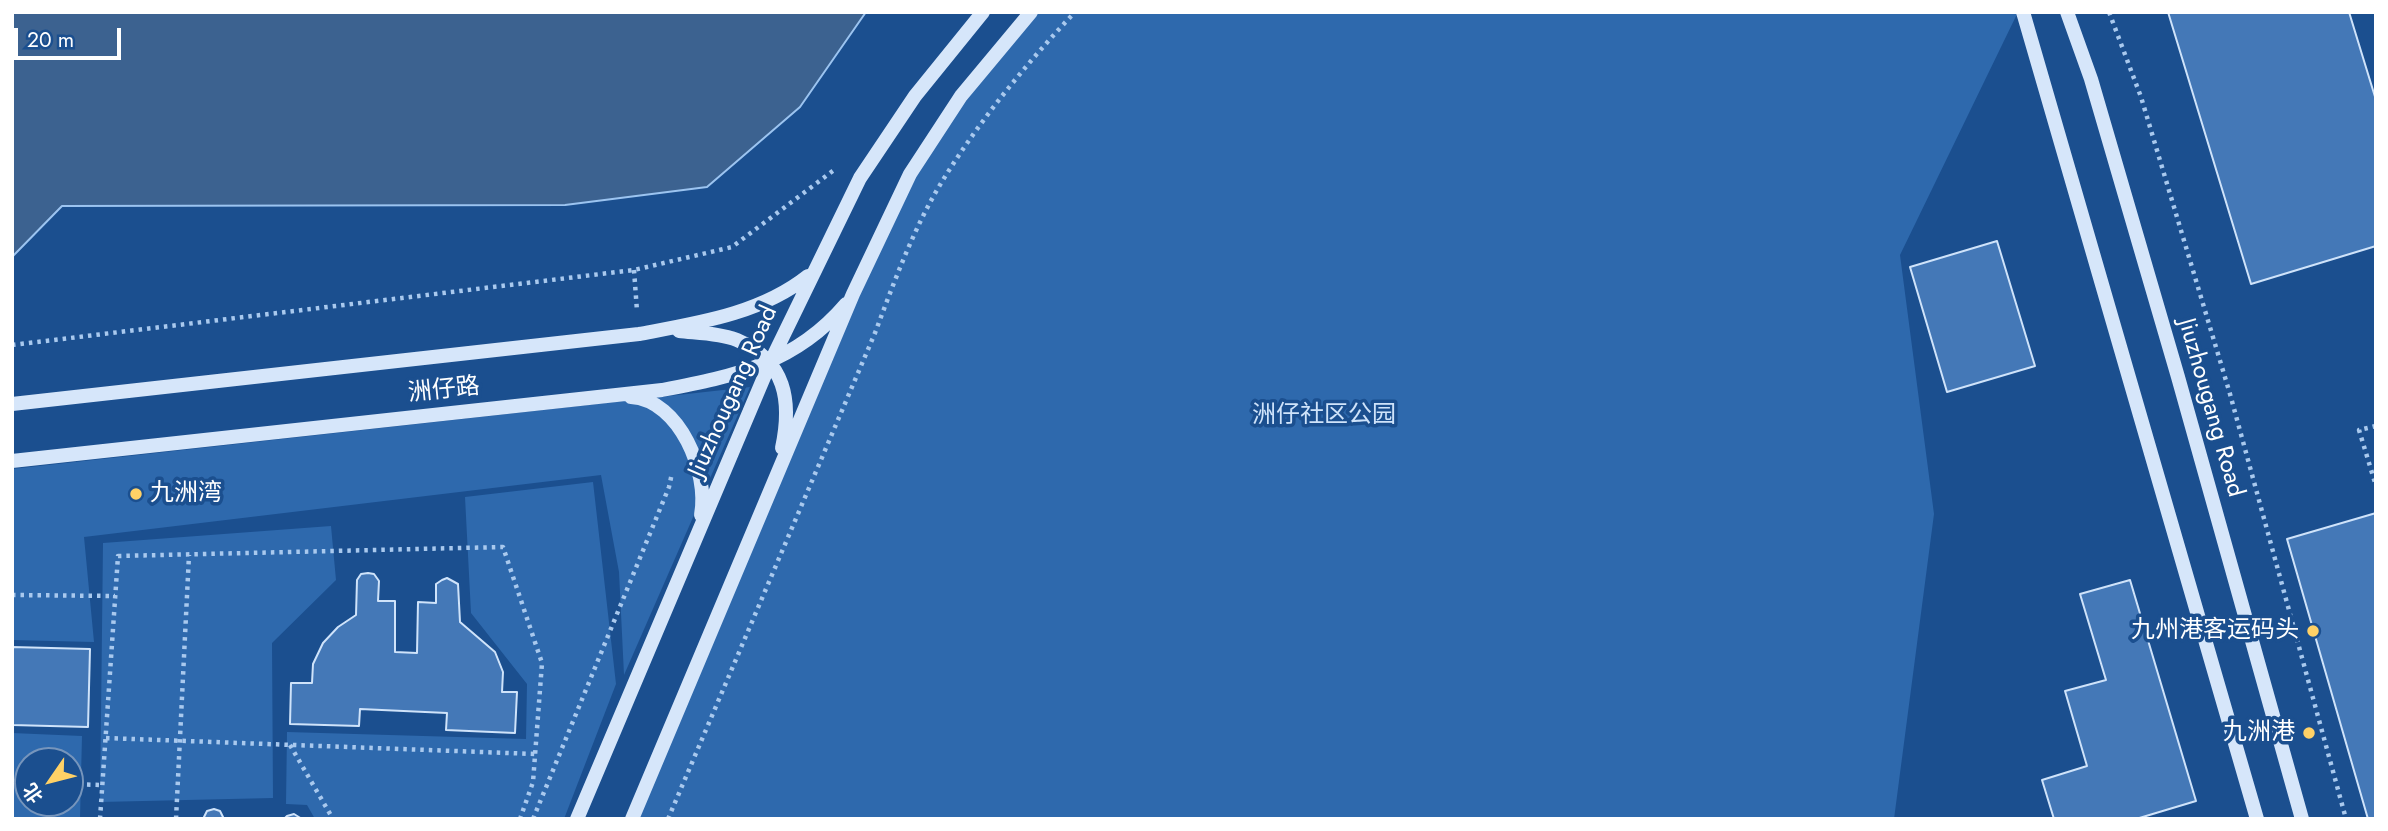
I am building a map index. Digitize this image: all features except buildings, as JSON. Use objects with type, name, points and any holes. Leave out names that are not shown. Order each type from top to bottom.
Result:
[{"type":"street","name":"Jiuzhougang Road","points":[[577,819],[770,363],[812,273],[860,178],[915,96],[983,12]]},
{"type":"street","points":[[632,819],[853,294],[910,174],[961,96],[1031,12]]},
{"type":"street","points":[[2023,12],[2257,819]]},
{"type":"street","name":"Jiuzhougang Road","points":[[2067,12],[2091,79],[2163,325],[2302,819]]},
{"type":"street","name":"洲仔路","points":[[12,404],[639,334],[710,321],[751,308],[780,296],[812,273]]},
{"type":"street","name":"洲仔路","points":[[12,461],[662,390],[704,382],[770,363],[816,332],[853,294]]},
{"type":"street","points":[[639,334],[678,331],[736,339],[770,363],[778,373],[784,389],[786,406],[786,424],[775,481]]},
{"type":"street","points":[[605,396],[636,397],[653,403],[679,428],[689,444],[702,486],[698,534]]},
{"type":"path","points":[[668,819],[875,333],[899,270],[937,191],[990,112],[1075,12]]},
{"type":"path","points":[[2109,12],[2141,97],[2230,394],[2347,819]]},
{"type":"path","points":[[12,345],[634,270],[732,247],[835,169]]},
{"type":"path","points":[[2376,426],[2359,430],[2376,486]]},
{"type":"path","points":[[533,819],[669,487],[671,464]]},
{"type":"path","points":[[100,819],[118,556],[503,547],[542,663],[533,782],[520,819]]},
{"type":"path","points":[[176,819],[189,555]]},
{"type":"path","points":[[12,595],[116,596]]},
{"type":"path","points":[[106,738],[535,754]]},
{"type":"path","points":[[290,745],[333,819]]},
{"type":"path","points":[[84,784],[102,785]]},
{"type":"green space","name":"洲仔社区公园","points":[[1033,12],[2018,12],[1900,255],[1934,514],[1894,819],[631,819],[911,174]]},
{"type":"green space","points":[[750,387],[624,675],[619,572],[601,475],[84,537],[94,642],[12,640],[12,469]]},
{"type":"green space","points":[[593,482],[616,684],[564,819],[315,819],[307,805],[286,804],[287,732],[526,739],[527,684],[471,613],[465,497]]},
{"type":"green space","points":[[331,526],[336,580],[272,643],[273,798],[100,802],[103,543]]},
{"type":"green space","points":[[12,733],[82,736],[82,747],[14,747],[14,817],[80,819],[12,819]]},
{"type":"shaded area","points":[[12,12],[866,12],[800,107],[707,187],[565,205],[62,206],[12,257]]},
{"type":"place","name":"九洲湾","points":[[136,494]]},
{"type":"place","name":"九州港客运码头","points":[[2313,631]]},
{"type":"place","name":"九洲港","points":[[2309,733]]}]
